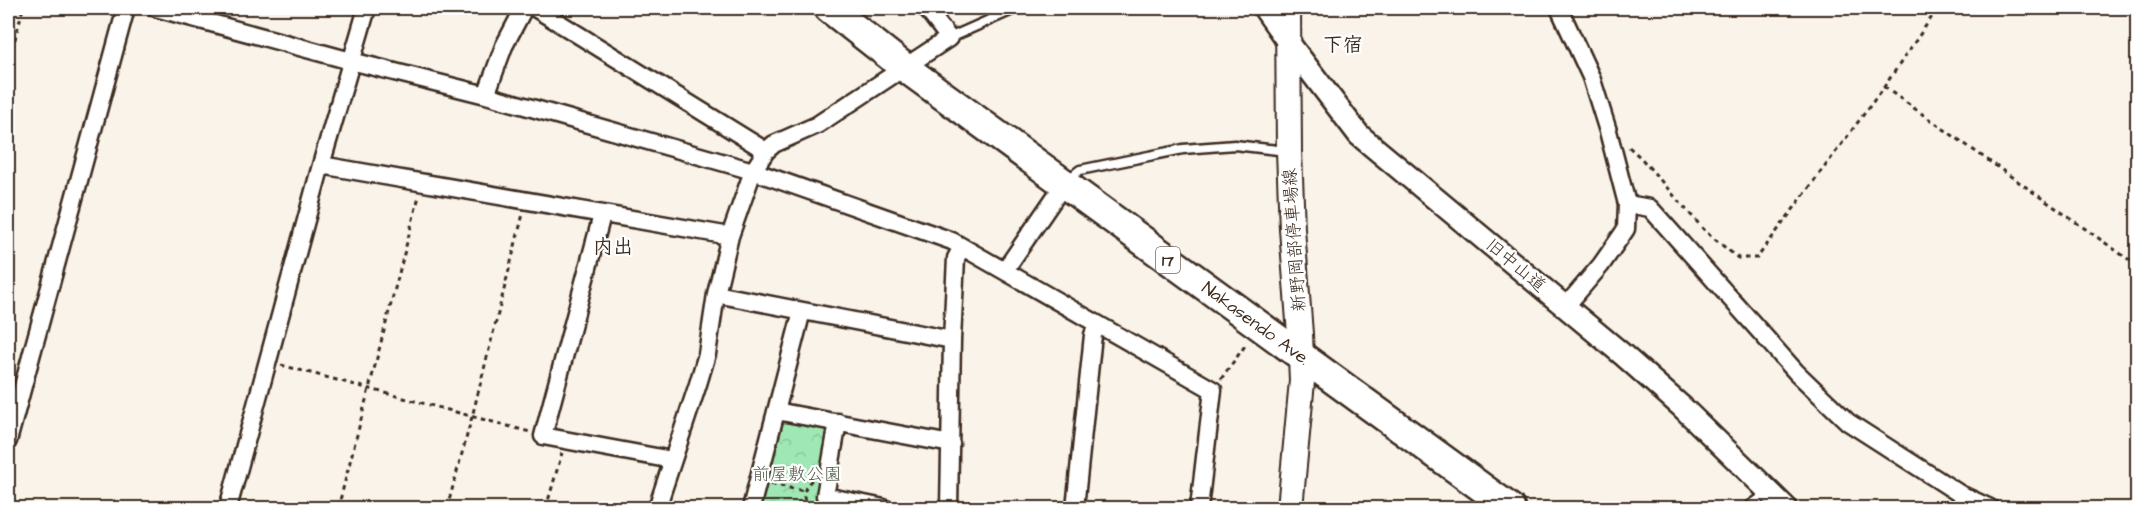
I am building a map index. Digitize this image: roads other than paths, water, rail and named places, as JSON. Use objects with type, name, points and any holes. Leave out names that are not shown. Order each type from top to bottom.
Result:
[{"type":"highway","name":"Nakasendo Ave.","points":[[829,8],[904,67],[1510,508]]},
{"type":"main road","name":"新野岡部停車場線","points":[[1288,8],[1288,151],[1301,355],[1301,393],[1290,508]]},
{"type":"street","points":[[8,441],[126,8]]},
{"type":"street","points":[[156,8],[486,95],[753,171],[952,240],[1213,390],[1199,508]]},
{"type":"street","points":[[228,508],[321,165],[367,8]]},
{"type":"street","points":[[486,95],[504,46],[524,8]]},
{"type":"street","points":[[535,8],[766,151]]},
{"type":"street","points":[[657,508],[707,354],[730,236],[753,171],[766,151],[774,144],[817,125],[949,38],[926,8]]},
{"type":"street","name":"旧中山道","points":[[1264,8],[1359,135],[1566,306],[1682,407],[1786,508]]},
{"type":"street","points":[[1559,8],[1591,77],[1627,204],[1626,229],[1601,266],[1566,306]]},
{"type":"street","points":[[321,165],[730,236]]},
{"type":"street","points":[[1005,270],[1064,184]]},
{"type":"street","points":[[1627,204],[1650,208],[1796,372],[1848,422],[1960,494],[1990,508]]},
{"type":"street","points":[[602,214],[543,436],[672,460]]},
{"type":"street","points":[[949,508],[956,258],[962,247]]},
{"type":"street","points":[[717,294],[952,340]]},
{"type":"street","points":[[751,508],[801,311]]},
{"type":"street","points":[[1075,508],[1093,335],[1097,325]]},
{"type":"street","points":[[776,411],[951,444]]},
{"type":"street","points":[[838,422],[825,496],[884,508]]},
{"type":"lane","points":[[949,38],[1017,8]]},
{"type":"lane","points":[[1064,184],[1080,170],[1183,149],[1235,145],[1288,151]]},
{"type":"lane","points":[[1747,508],[1770,492]]},
{"type":"district","name":"下宿","points":[[1343,44]]},
{"type":"district","name":"内出","points":[[613,246]]},
{"type":"park label","name":"前屋敷公園","points":[[797,474]]}]
